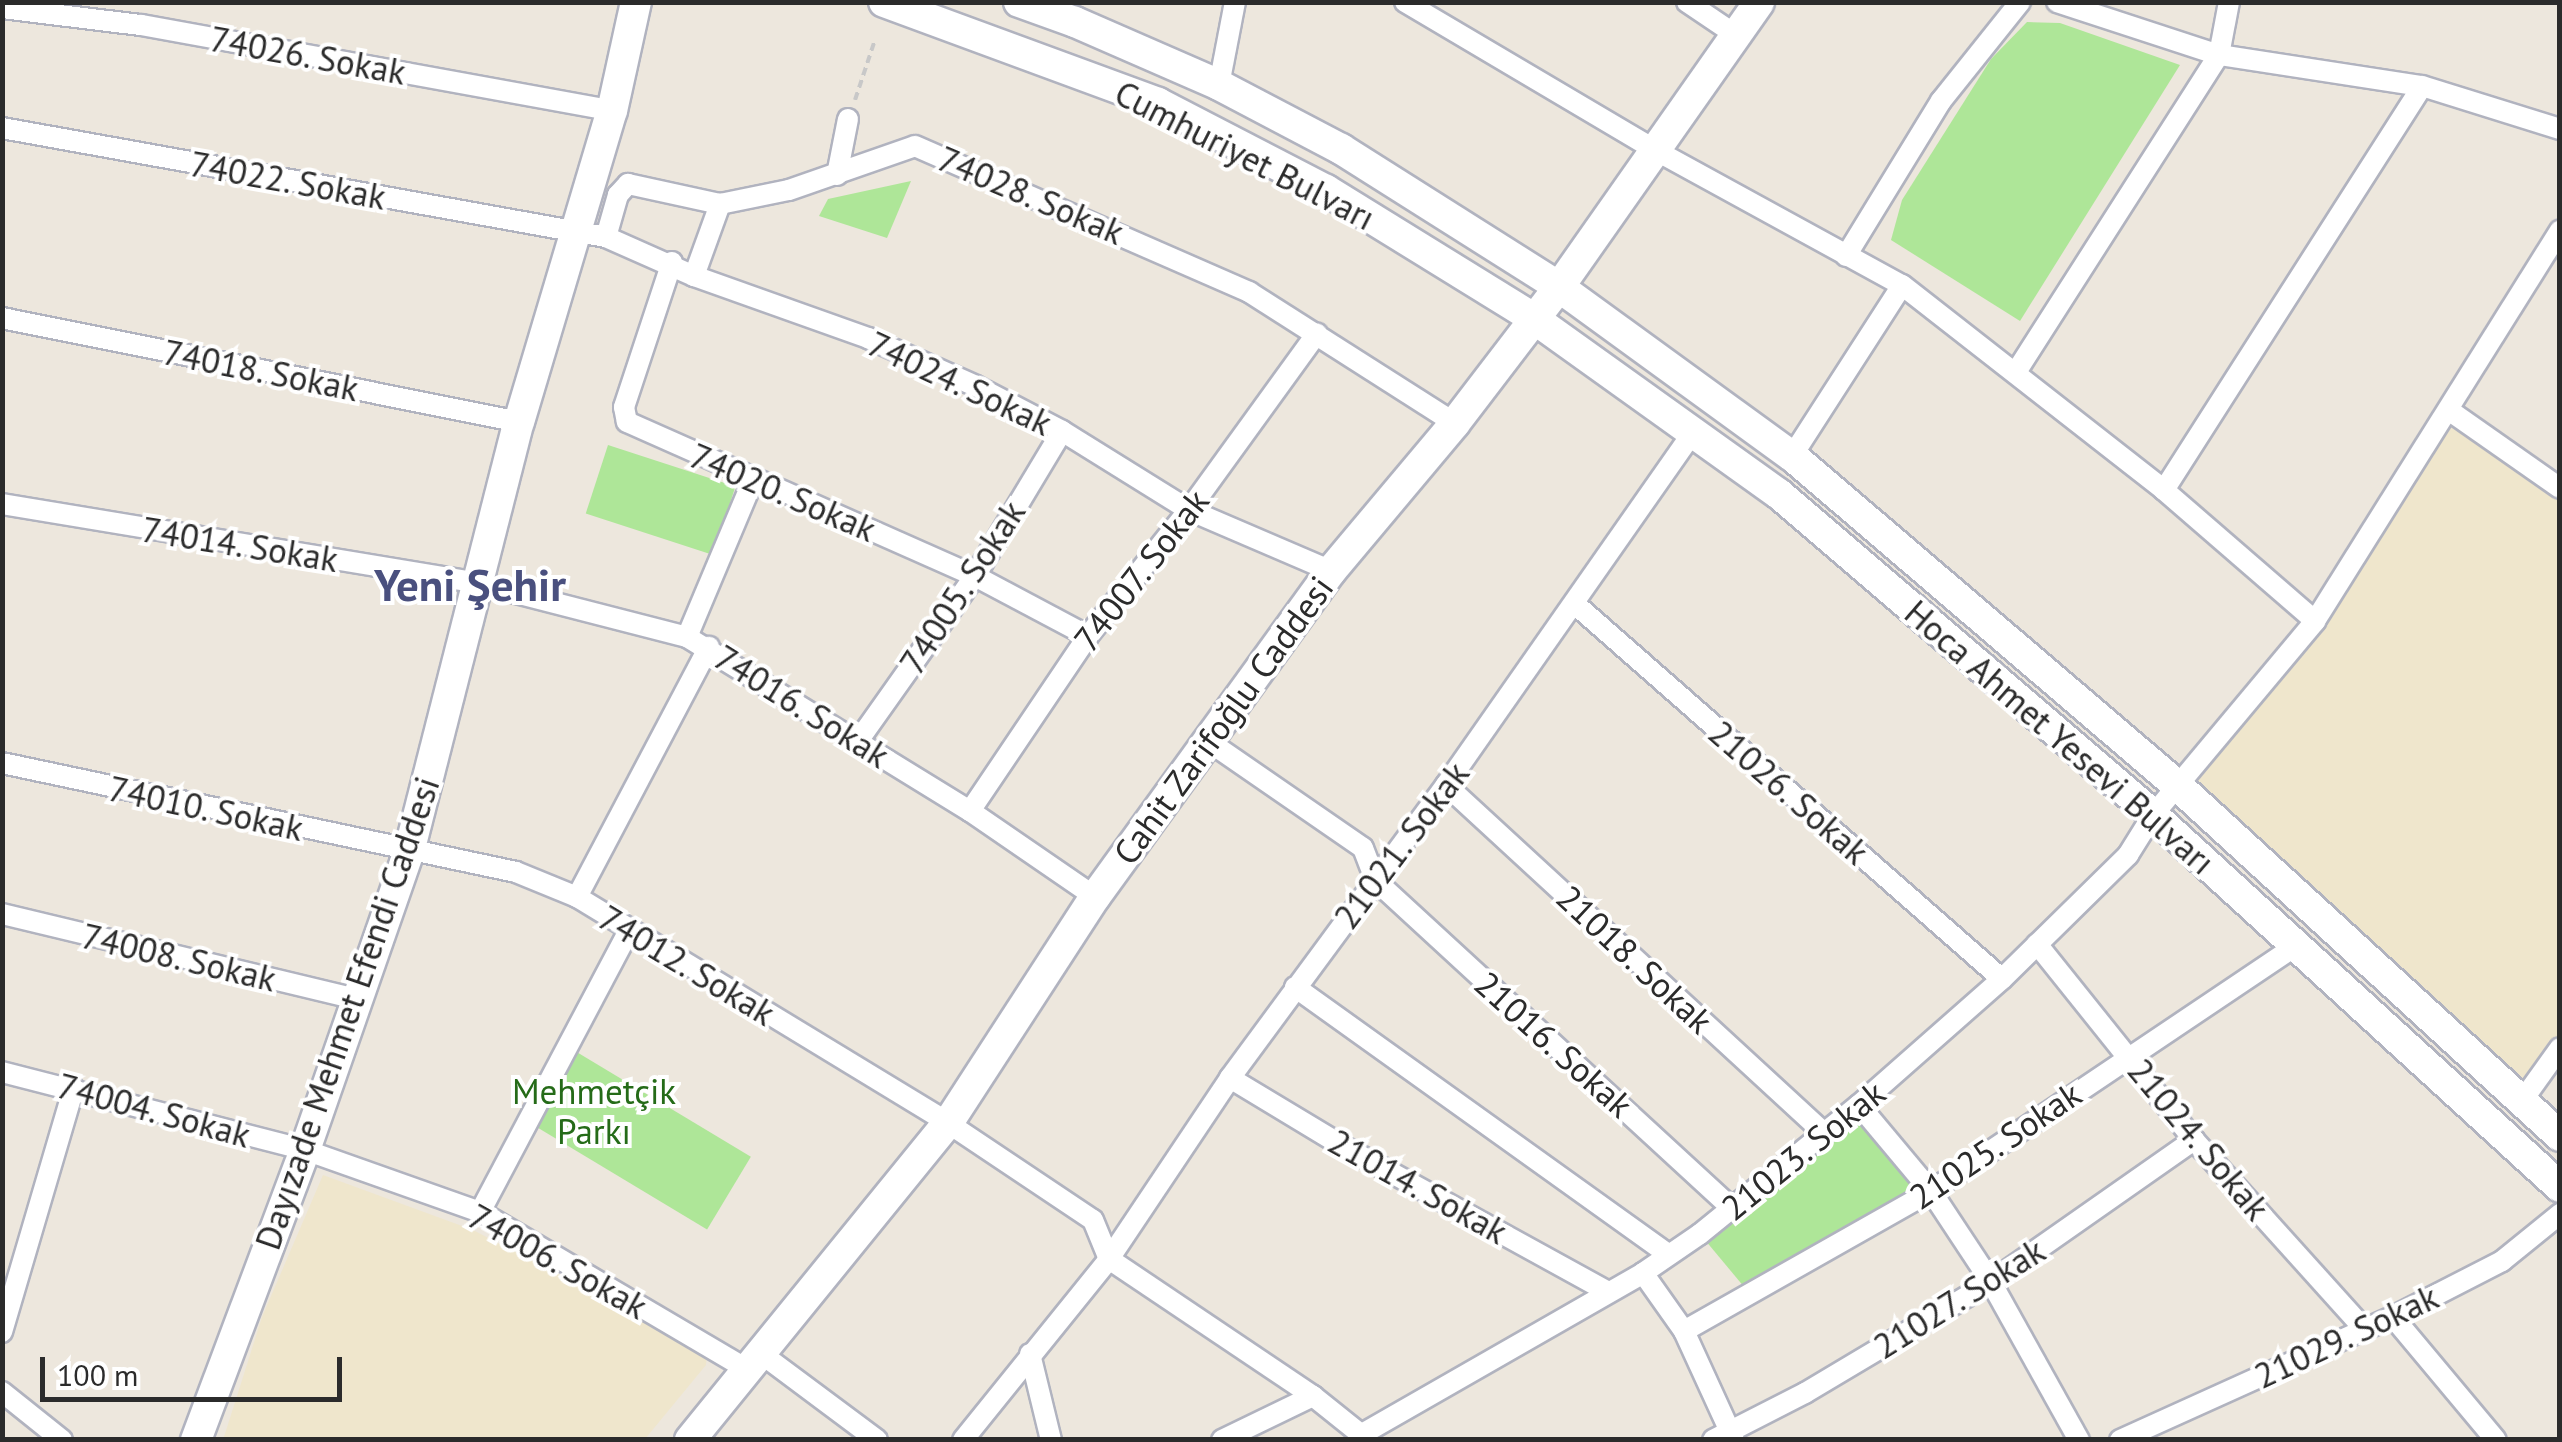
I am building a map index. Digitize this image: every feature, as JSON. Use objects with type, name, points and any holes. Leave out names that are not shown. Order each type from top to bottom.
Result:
[{"type":"main road","name":"Dayızade Mehmet Efendi Caddesi","points":[[196,1440],[305,1150],[409,852],[518,422],[612,111],[636,2]]},
{"type":"main road","name":"Cumhuriyet Bulvarı","points":[[884,2],[1158,102],[1326,190],[1534,318]]},
{"type":"main road","name":"Cumhuriyet Bulvarı","points":[[1020,2],[1076,12],[1341,149],[1559,287]]},
{"type":"main road","name":"Cahit Zarifoğlu Caddesi","points":[[690,1440],[948,1122],[1096,896],[1331,571],[1455,423],[1559,287],[1759,2]]},
{"type":"main road","name":"Hoca Ahmet Yesevi Bulvarı","points":[[1559,287],[1792,456],[2178,786],[2560,1136]]},
{"type":"main road","name":"Hoca Ahmet Yesevi Bulvarı","points":[[1534,318],[1778,494],[2153,815],[2560,1187]]},
{"type":"street","points":[[1219,85],[1235,2]]},
{"type":"street","points":[[1405,2],[1655,150],[1902,285],[2164,490],[2315,621]]},
{"type":"street","points":[[1687,2],[1736,35]]},
{"type":"street","points":[[1846,256],[1941,102],[2020,2]]},
{"type":"street","points":[[2057,2],[2218,55],[2422,86],[2560,128]]},
{"type":"street","points":[[2016,372],[2218,55],[2229,2]]},
{"type":"street","name":"74026. Sokak","points":[[2,8],[140,25],[612,111]]},
{"type":"street","points":[[2164,490],[2422,86]]},
{"type":"street","points":[[837,175],[848,119]]},
{"type":"street","name":"74022. Sokak","points":[[2,128],[573,230]]},
{"type":"street","name":"74028. Sokak","points":[[606,236],[618,195],[628,184],[720,204],[837,175],[915,146],[1249,292],[1455,423]]},
{"type":"street","points":[[694,276],[720,204]]},
{"type":"street","name":"74024. Sokak","points":[[573,230],[606,236],[672,262],[694,276],[868,338],[1062,430],[1189,510],[1331,571]]},
{"type":"street","name":"21023. Sokak","points":[[1366,1436],[1642,1273],[1732,1208],[1859,1106],[2002,978],[2128,855],[2153,815],[2315,621],[2560,231]]},
{"type":"street","name":"74020. Sokak","points":[[672,262],[624,407],[628,422],[975,576],[1088,636]]},
{"type":"street","points":[[1792,456],[1902,285]]},
{"type":"street","name":"74018. Sokak","points":[[2,318],[518,422]]},
{"type":"street","name":"74007. Sokak","points":[[970,810],[1088,636],[1189,510],[1316,333]]},
{"type":"street","points":[[2450,411],[2560,488]]},
{"type":"street","name":"74005. Sokak","points":[[858,741],[975,576],[1062,430]]},
{"type":"street","name":"21021. Sokak","points":[[963,1440],[1110,1260],[1230,1078],[1446,785],[1693,432]]},
{"type":"street","points":[[688,637],[754,478]]},
{"type":"street","name":"74014. Sokak","points":[[2,504],[477,583]]},
{"type":"street","name":"74016. Sokak","points":[[477,583],[688,637],[709,646],[970,810],[1096,896]]},
{"type":"street","name":"21026. Sokak","points":[[1575,604],[2002,978]]},
{"type":"street","points":[[576,898],[709,646]]},
{"type":"street","name":"21016. Sokak","points":[[1208,741],[1363,848],[1374,880],[1732,1208]]},
{"type":"street","name":"74010. Sokak","points":[[2,764],[409,852]]},
{"type":"street","name":"21018. Sokak","points":[[1446,785],[1824,1132]]},
{"type":"street","name":"74012. Sokak","points":[[409,852],[516,872],[576,898],[948,1122],[1092,1220],[1110,1260]]},
{"type":"street","name":"74008. Sokak","points":[[2,914],[356,999]]},
{"type":"street","points":[[480,1212],[629,930]]},
{"type":"street","name":"21024. Sokak","points":[[2037,944],[2194,1140],[2365,1330]]},
{"type":"street","name":"21025. Sokak","points":[[1684,1331],[1931,1191],[2297,945]]},
{"type":"street","points":[[1295,987],[1667,1253]]},
{"type":"street","points":[[2522,1101],[2560,1048]]},
{"type":"street","name":"74004. Sokak","points":[[2,1072],[305,1150]]},
{"type":"street","name":"21014. Sokak","points":[[1230,1078],[1341,1145],[1607,1291]]},
{"type":"street","points":[[2,1332],[74,1088]]},
{"type":"street","points":[[1859,1106],[1931,1191],[1991,1282],[2078,1440]]},
{"type":"street","name":"21027. Sokak","points":[[1726,1437],[1991,1282],[2194,1140]]},
{"type":"street","name":"74006. Sokak","points":[[305,1150],[480,1212],[755,1362],[878,1440]]},
{"type":"street","name":"21029. Sokak","points":[[2120,1440],[2393,1317],[2502,1261],[2560,1214]]},
{"type":"street","points":[[1110,1260],[1366,1436]]},
{"type":"street","points":[[1642,1273],[1684,1331],[1726,1437]]},
{"type":"street","points":[[2393,1317],[2496,1440]]},
{"type":"street","points":[[1030,1354],[1051,1440]]},
{"type":"street","points":[[2,1392],[62,1440]]},
{"type":"street","points":[[1222,1440],[1313,1396]]},
{"type":"path","points":[[848,119],[874,40]]},
{"type":"shaded area","points":[[2450,411],[2559,488],[2559,1048],[2522,1101],[2178,786],[2315,621]]},
{"type":"shaded area","points":[[323,1175],[473,1230],[707,1351],[706,1365],[645,1439],[223,1440],[262,1317]]},
{"type":"green space","points":[[2027,22],[2060,23],[2180,65],[2020,321],[1891,240],[1902,200],[1991,59]]},
{"type":"green space","points":[[911,181],[887,238],[819,216],[828,199]]},
{"type":"green space","points":[[608,445],[735,486],[713,555],[586,513]]},
{"type":"green space","name":"Mehmetçik Parkı","points":[[570,1048],[751,1157],[707,1230],[526,1121]]},
{"type":"green space","points":[[1859,1105],[1931,1191],[1750,1294],[1700,1234]]},
{"type":"district","name":"Yeni Şehir","points":[[470,585]]}]
